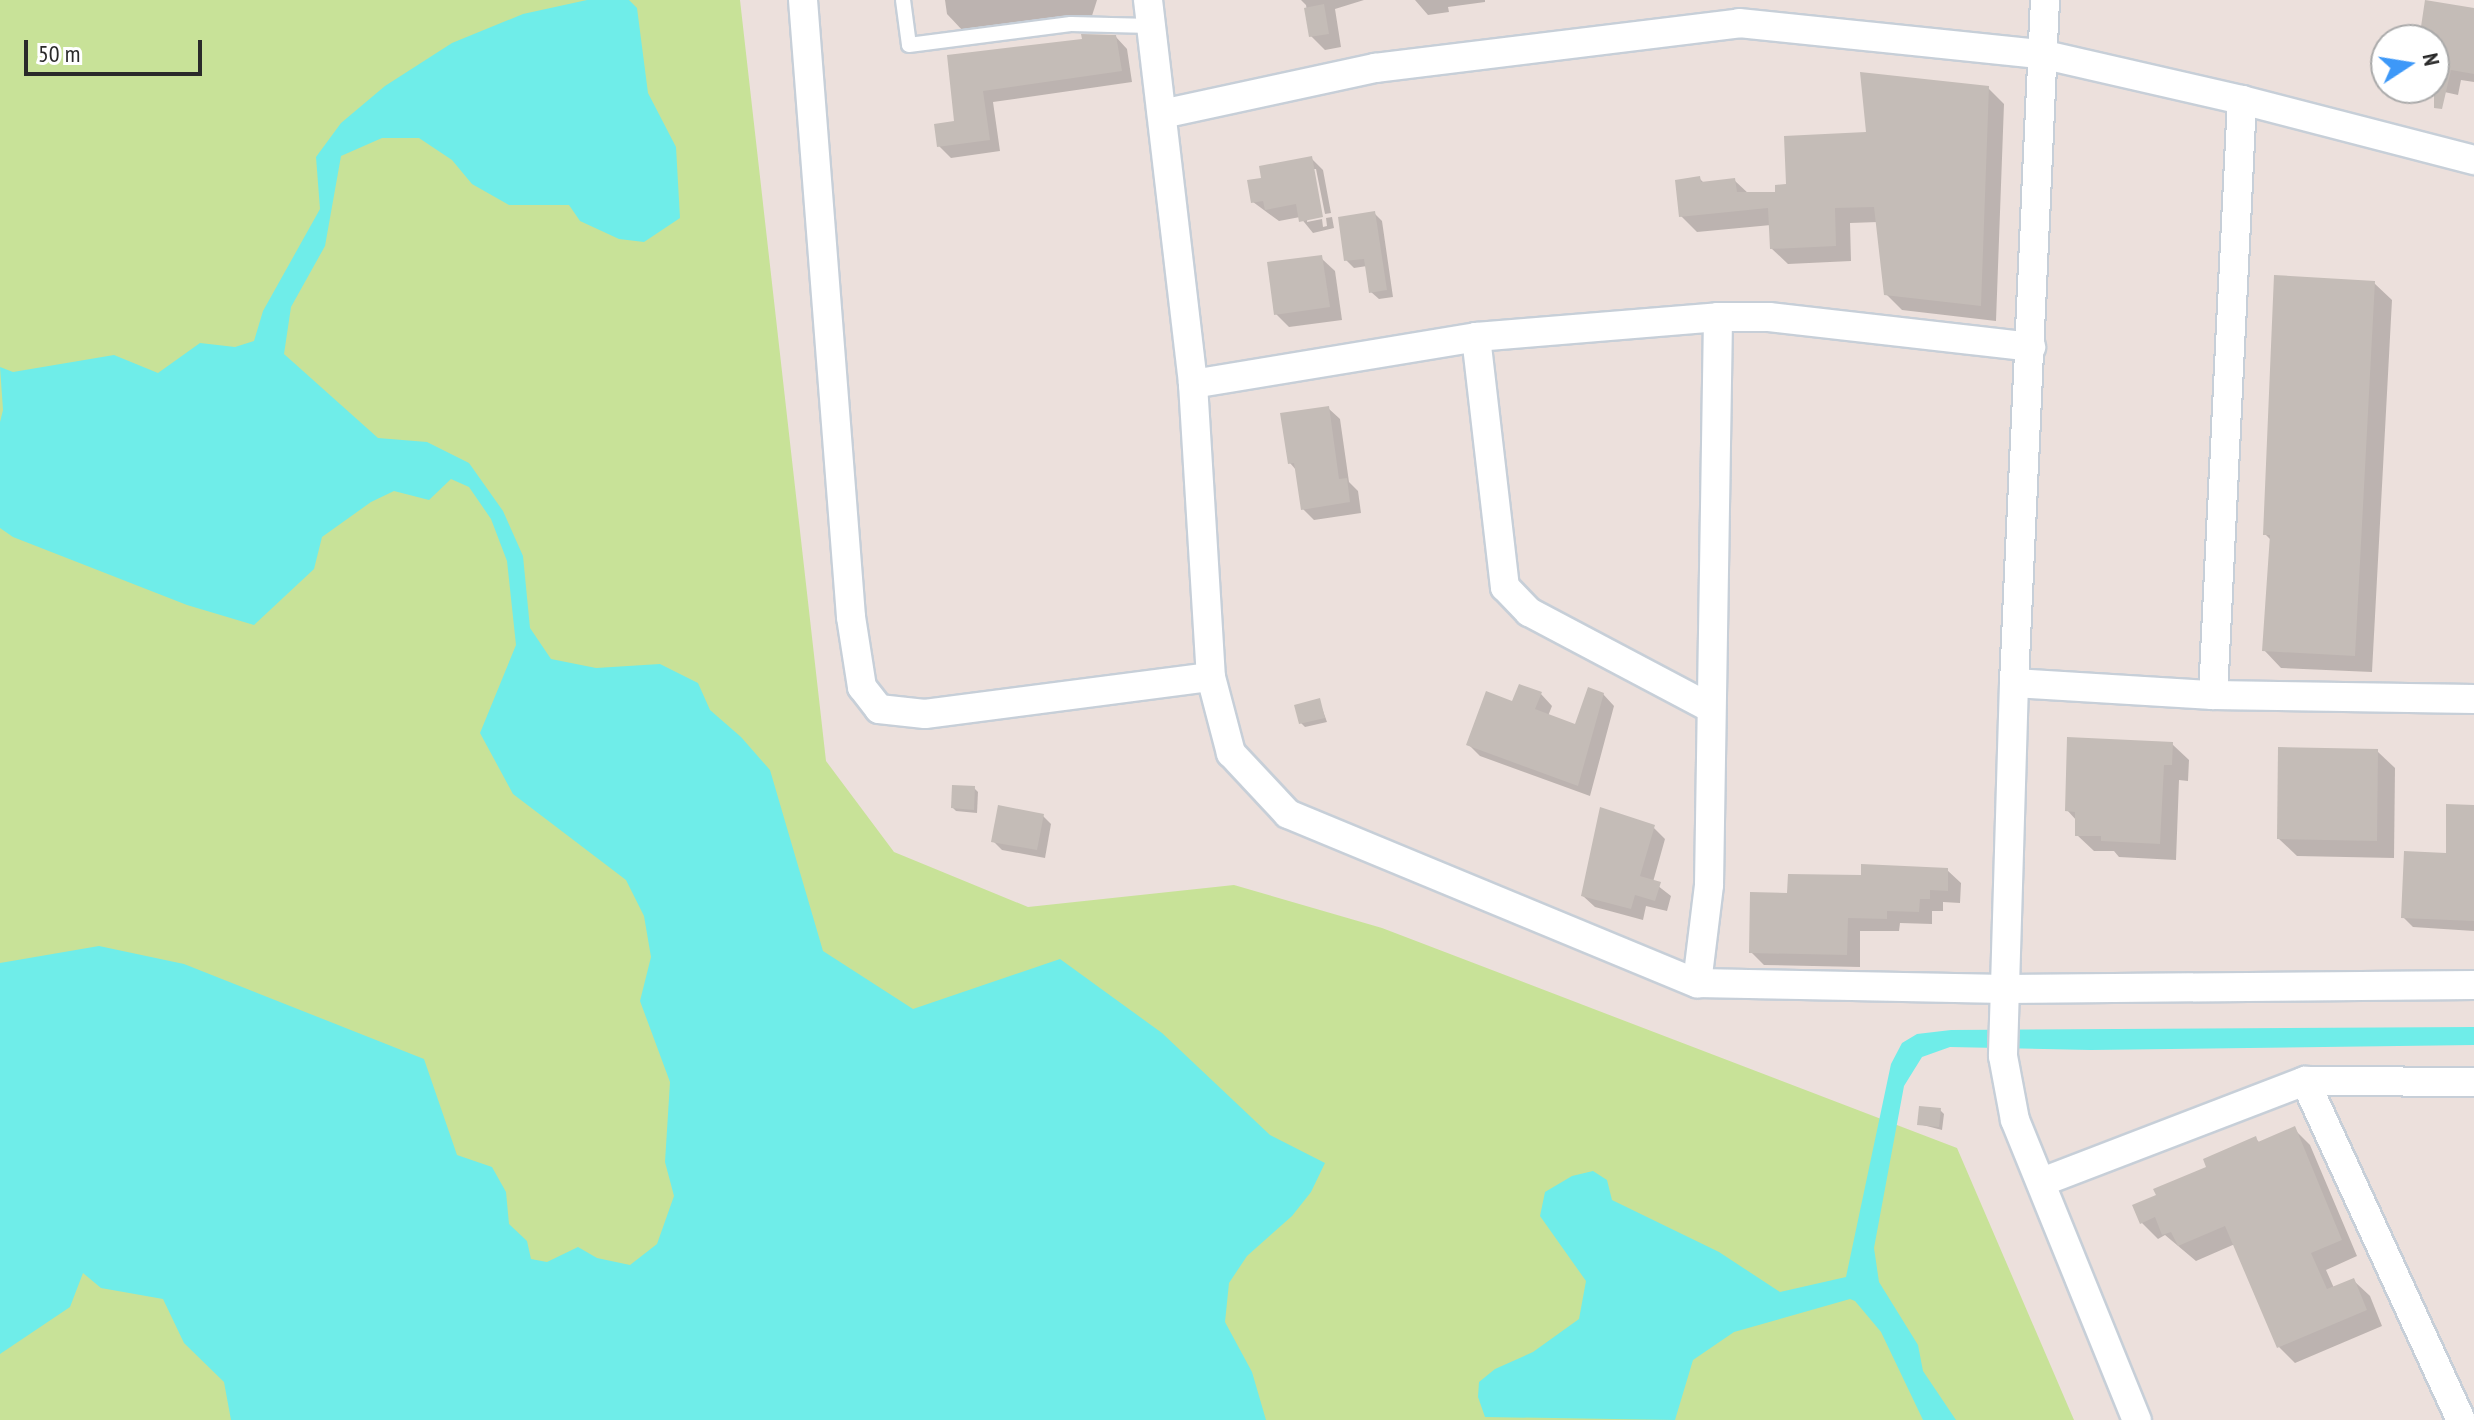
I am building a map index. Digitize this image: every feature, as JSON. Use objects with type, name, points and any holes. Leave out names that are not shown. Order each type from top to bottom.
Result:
[{"type":"street","points":[[803,0],[851,617],[862,687],[879,709],[925,714],[1211,677]]},
{"type":"street","points":[[2045,0],[2014,683],[2003,1056],[2015,1120],[2137,1420]]},
{"type":"street","points":[[1150,13],[1193,384],[1211,677],[1231,753],[1288,814],[1697,983],[2006,989],[2474,985]]},
{"type":"street","points":[[1162,114],[1375,68],[1739,23],[2041,54],[2242,100],[2474,160]]},
{"type":"street","points":[[2213,695],[2242,100]]},
{"type":"street","points":[[1193,384],[1476,337],[1718,317],[1769,317],[2031,347]]},
{"type":"street","points":[[1697,983],[1709,885],[1718,317]]},
{"type":"street","points":[[1476,337],[1505,587],[1529,612],[1710,708]]},
{"type":"street","points":[[2014,683],[2213,695],[2474,699]]},
{"type":"street","points":[[2042,1182],[2305,1081],[2474,1082]]},
{"type":"street","points":[[2305,1081],[2461,1420]]},
{"type":"lane","points":[[903,0],[909,45],[1150,13]]},
{"type":"green space","points":[[0,0],[740,0],[826,761],[894,852],[1028,907],[1234,885],[1382,928],[1957,1148],[2074,1420],[0,1420]]},
{"type":"water","points":[[587,0],[629,0],[637,8],[648,93],[676,147],[680,218],[644,242],[619,239],[580,221],[569,205],[509,205],[472,184],[452,160],[419,138],[382,138],[341,156],[325,246],[291,307],[284,354],[378,438],[427,442],[469,463],[503,511],[523,556],[530,628],[551,659],[596,668],[660,664],[698,683],[710,710],[741,737],[770,770],[823,951],[913,1009],[1060,959],[1162,1033],[1270,1135],[1325,1163],[1311,1192],[1292,1216],[1247,1256],[1229,1283],[1225,1322],[1252,1372],[1266,1420],[231,1420],[224,1382],[184,1343],[163,1299],[101,1288],[83,1273],[70,1307],[0,1354],[0,963],[99,946],[184,964],[424,1059],[457,1155],[492,1167],[506,1192],[509,1224],[527,1241],[531,1259],[547,1262],[578,1247],[597,1258],[630,1265],[657,1244],[674,1196],[665,1162],[670,1082],[640,1001],[651,957],[644,916],[626,880],[513,794],[480,733],[516,645],[507,561],[491,519],[469,487],[451,479],[429,500],[394,491],[371,502],[322,537],[314,569],[254,625],[187,605],[13,537],[0,528],[0,422],[3,410],[0,367],[13,372],[114,355],[158,373],[200,343],[235,347],[254,341],[263,311],[320,209],[316,157],[341,123],[385,86],[452,43],[523,14]]},
{"type":"water","points":[[2474,1027],[2474,1045],[2091,1050],[1950,1047],[1922,1057],[1904,1086],[1874,1248],[1879,1282],[1918,1345],[1923,1371],[1956,1420],[1923,1420],[1881,1332],[1850,1299],[1734,1332],[1693,1360],[1675,1420],[1485,1417],[1478,1397],[1479,1382],[1495,1369],[1533,1352],[1579,1319],[1586,1281],[1540,1216],[1545,1192],[1572,1176],[1593,1171],[1607,1180],[1612,1200],[1719,1252],[1780,1292],[1846,1277],[1891,1064],[1902,1043],[1917,1034],[1951,1030]]},
{"type":"building","points":[[2425,0],[2474,8],[2474,74],[2451,70],[2450,74],[2450,24],[2421,24]]},
{"type":"building","points":[[1324,4],[1329,34],[1309,37],[1304,8]]},
{"type":"building","points":[[1081,34],[1116,35],[1122,71],[983,91],[990,140],[937,147],[934,124],[954,121],[947,55],[1082,39]]},
{"type":"building","points":[[1860,72],[1989,86],[1981,306],[1884,295],[1874,207],[1835,208],[1836,246],[1770,249],[1768,208],[1679,217],[1675,180],[1700,176],[1701,182],[1735,178],[1737,192],[1775,192],[1775,185],[1786,184],[1784,136],[1866,132]]},
{"type":"building","points":[[1312,156],[1323,217],[1299,222],[1296,204],[1265,210],[1263,201],[1251,203],[1247,180],[1261,178],[1259,166]]},
{"type":"building","points":[[1375,211],[1387,290],[1369,293],[1364,259],[1344,261],[1338,217]]},
{"type":"building","points":[[1322,255],[1330,307],[1274,315],[1267,262]]},
{"type":"building","points":[[2274,275],[2375,281],[2355,656],[2262,651],[2270,535],[2263,535]]},
{"type":"building","points":[[1329,406],[1339,479],[1347,478],[1350,502],[1301,510],[1294,463],[1288,464],[1280,413]]},
{"type":"building","points":[[1519,684],[1542,692],[1535,709],[1575,724],[1588,687],[1604,693],[1578,786],[1466,745],[1486,691],[1512,701]]},
{"type":"building","points":[[1320,698],[1325,718],[1299,724],[1294,705]]},
{"type":"building","points":[[2067,737],[2173,742],[2172,765],[2164,765],[2160,844],[2101,841],[2101,836],[2075,836],[2075,812],[2065,811]]},
{"type":"building","points":[[2278,747],[2378,749],[2377,841],[2277,839]]},
{"type":"building","points":[[952,785],[975,786],[974,810],[951,808]]},
{"type":"building","points":[[2446,804],[2474,805],[2474,921],[2401,918],[2404,851],[2446,853]]},
{"type":"building","points":[[998,805],[1044,814],[1037,850],[991,842]]},
{"type":"building","points":[[1600,807],[1655,825],[1640,876],[1661,882],[1655,901],[1635,895],[1631,909],[1581,896]]},
{"type":"building","points":[[1861,864],[1948,868],[1948,891],[1930,890],[1930,899],[1920,899],[1919,912],[1887,911],[1887,919],[1848,918],[1847,955],[1749,953],[1750,892],[1787,893],[1788,874],[1861,875]]},
{"type":"building","points":[[1919,1106],[1941,1108],[1939,1127],[1917,1125]]},
{"type":"building","points":[[2295,1126],[2342,1240],[2311,1253],[2327,1289],[2354,1278],[2367,1310],[2277,1348],[2225,1226],[2178,1246],[2171,1232],[2162,1235],[2155,1217],[2140,1224],[2132,1205],[2156,1195],[2153,1189],[2206,1167],[2203,1159],[2256,1136],[2258,1142]]}]
